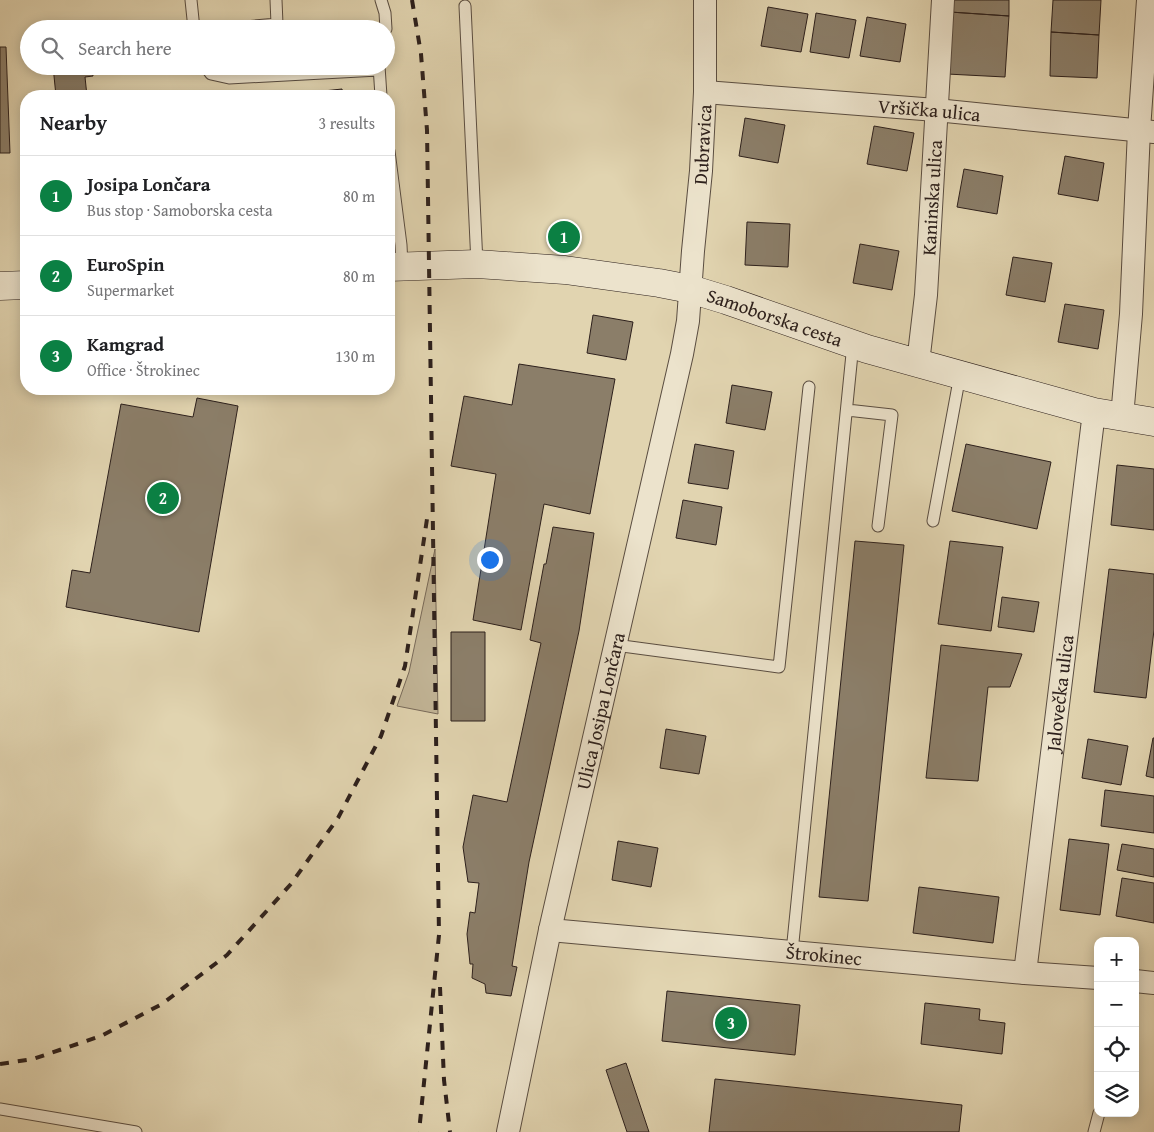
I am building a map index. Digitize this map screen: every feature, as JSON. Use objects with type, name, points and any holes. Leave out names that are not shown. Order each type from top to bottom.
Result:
[{"type":"street","name":"Dubravica","points":[[690,289],[692,251],[701,171],[705,92],[705,0]]},
{"type":"street","name":"Kaninska ulica","points":[[918,363],[926,295],[943,0]]},
{"type":"street","points":[[1122,417],[1147,131],[1148,0]]},
{"type":"street","name":"Vršička ulica","points":[[705,92],[936,110],[1147,131]]},
{"type":"street","name":"Samoborska cesta","points":[[396,266],[477,264],[565,270],[690,289],[853,344],[918,363],[1094,412],[1154,422]]},
{"type":"street","points":[[0,286],[20,285]]},
{"type":"street","name":"Ulica Josipa Lončara","points":[[508,1132],[550,930],[682,354],[688,321],[690,289]]},
{"type":"street","name":"Jalovečka ulica","points":[[1025,973],[1094,412]]},
{"type":"street","name":"Štrokinec","points":[[550,930],[1094,978]]},
{"type":"street","points":[[1139,981],[1154,983]]},
{"type":"lane","points":[[191,0],[193,20]]},
{"type":"lane","points":[[276,0],[278,20]]},
{"type":"lane","points":[[381,0],[385,20]]},
{"type":"lane","points":[[465,6],[477,264]]},
{"type":"lane","points":[[216,75],[229,78],[274,75]]},
{"type":"lane","points":[[379,75],[381,90]]},
{"type":"lane","points":[[395,198],[401,245],[396,266]]},
{"type":"lane","points":[[792,952],[853,344]]},
{"type":"lane","points":[[933,521],[960,375]]},
{"type":"lane","points":[[615,645],[779,667],[809,387]]},
{"type":"lane","points":[[847,410],[892,415],[878,526]]},
{"type":"lane","points":[[0,1108],[136,1132]]},
{"type":"lane","points":[[1097,1131],[1099,1117]]},
{"type":"shaded area","points":[[435,549],[438,714],[397,706],[409,672]]},
{"type":"building","points":[[951,0],[1009,0],[1009,16],[950,12]]},
{"type":"building","points":[[1053,0],[1101,0],[1099,35],[1051,32]]},
{"type":"building","points":[[768,7],[808,14],[801,52],[761,46]]},
{"type":"building","points":[[950,12],[1009,16],[1005,77],[947,74]]},
{"type":"building","points":[[816,13],[856,20],[849,58],[810,52]]},
{"type":"building","points":[[867,17],[906,24],[900,62],[860,56]]},
{"type":"building","points":[[1051,32],[1099,35],[1097,78],[1050,76]]},
{"type":"building","points":[[0,47],[6,47],[10,153],[0,153]]},
{"type":"building","points":[[54,75],[93,75],[85,77],[86,90],[55,90]]},
{"type":"building","points":[[745,118],[785,125],[778,163],[739,156]]},
{"type":"building","points":[[874,126],[914,133],[907,171],[867,164]]},
{"type":"building","points":[[1065,156],[1104,163],[1098,201],[1058,194]]},
{"type":"building","points":[[964,169],[1003,176],[997,214],[957,207]]},
{"type":"building","points":[[747,222],[790,224],[788,267],[745,265]]},
{"type":"building","points":[[860,244],[899,251],[892,290],[853,283]]},
{"type":"building","points":[[1013,257],[1052,263],[1045,302],[1006,295]]},
{"type":"building","points":[[1065,304],[1104,310],[1098,349],[1058,342]]},
{"type":"building","points":[[593,315],[633,322],[626,360],[587,353]]},
{"type":"building","points":[[519,364],[615,379],[590,514],[544,504],[521,630],[473,620],[496,474],[451,466],[464,396],[512,405]]},
{"type":"building","points":[[732,385],[772,392],[765,430],[726,423]]},
{"type":"building","points":[[197,398],[238,406],[199,632],[66,607],[72,570],[90,573],[121,404],[193,417]]},
{"type":"building","points":[[695,444],[734,451],[728,489],[688,483]]},
{"type":"building","points":[[966,444],[1051,462],[1037,529],[952,511]]},
{"type":"building","points":[[1117,465],[1154,469],[1154,530],[1111,525]]},
{"type":"building","points":[[683,500],[722,507],[716,545],[676,538]]},
{"type":"building","points":[[553,527],[594,533],[579,631],[529,862],[512,966],[517,967],[511,996],[486,993],[485,984],[472,978],[473,964],[470,964],[467,934],[470,912],[475,913],[479,883],[468,882],[463,847],[473,795],[507,802],[541,643],[530,640]]},
{"type":"building","points":[[855,541],[904,545],[868,901],[819,897]]},
{"type":"building","points":[[950,541],[1003,547],[991,631],[938,624]]},
{"type":"building","points":[[1109,569],[1154,574],[1154,630],[1146,698],[1094,692]]},
{"type":"building","points":[[1002,597],[1039,602],[1034,632],[998,627]]},
{"type":"building","points":[[451,632],[485,632],[485,721],[451,721]]},
{"type":"building","points":[[941,645],[1022,654],[1010,687],[988,687],[978,781],[926,778]]},
{"type":"building","points":[[666,729],[706,736],[699,774],[660,768]]},
{"type":"building","points":[[1154,738],[1154,778],[1146,776]]},
{"type":"building","points":[[1088,739],[1128,746],[1121,785],[1082,778]]},
{"type":"building","points":[[1105,790],[1154,796],[1154,833],[1101,826]]},
{"type":"building","points":[[1069,839],[1109,844],[1100,915],[1060,910]]},
{"type":"building","points":[[618,841],[658,848],[651,887],[612,880]]},
{"type":"building","points":[[1122,844],[1154,849],[1154,877],[1117,870]]},
{"type":"building","points":[[1122,878],[1154,883],[1154,923],[1116,916]]},
{"type":"building","points":[[919,887],[999,897],[993,943],[913,933]]},
{"type":"building","points":[[667,991],[800,1005],[795,1055],[662,1041]]},
{"type":"building","points":[[925,1003],[980,1009],[979,1020],[1005,1023],[1002,1054],[921,1044]]},
{"type":"building","points":[[626,1063],[649,1132],[627,1132],[606,1070]]},
{"type":"building","points":[[715,1079],[962,1105],[959,1132],[709,1132]]},
{"type":"railway","points":[[412,0],[421,54],[427,130],[439,935],[419,1132]]},
{"type":"railway","points":[[0,1064],[33,1059],[101,1036],[162,1004],[227,955],[291,884],[338,818],[381,736],[405,666],[427,519]]},
{"type":"railway","points":[[440,987],[444,1080],[450,1132]]},
{"type":"place","name":"Josipa Lončara","points":[[564,237]]},
{"type":"place","name":"EuroSpin","points":[[163,498]]},
{"type":"place","name":"Kamgrad","points":[[731,1023]]}]
